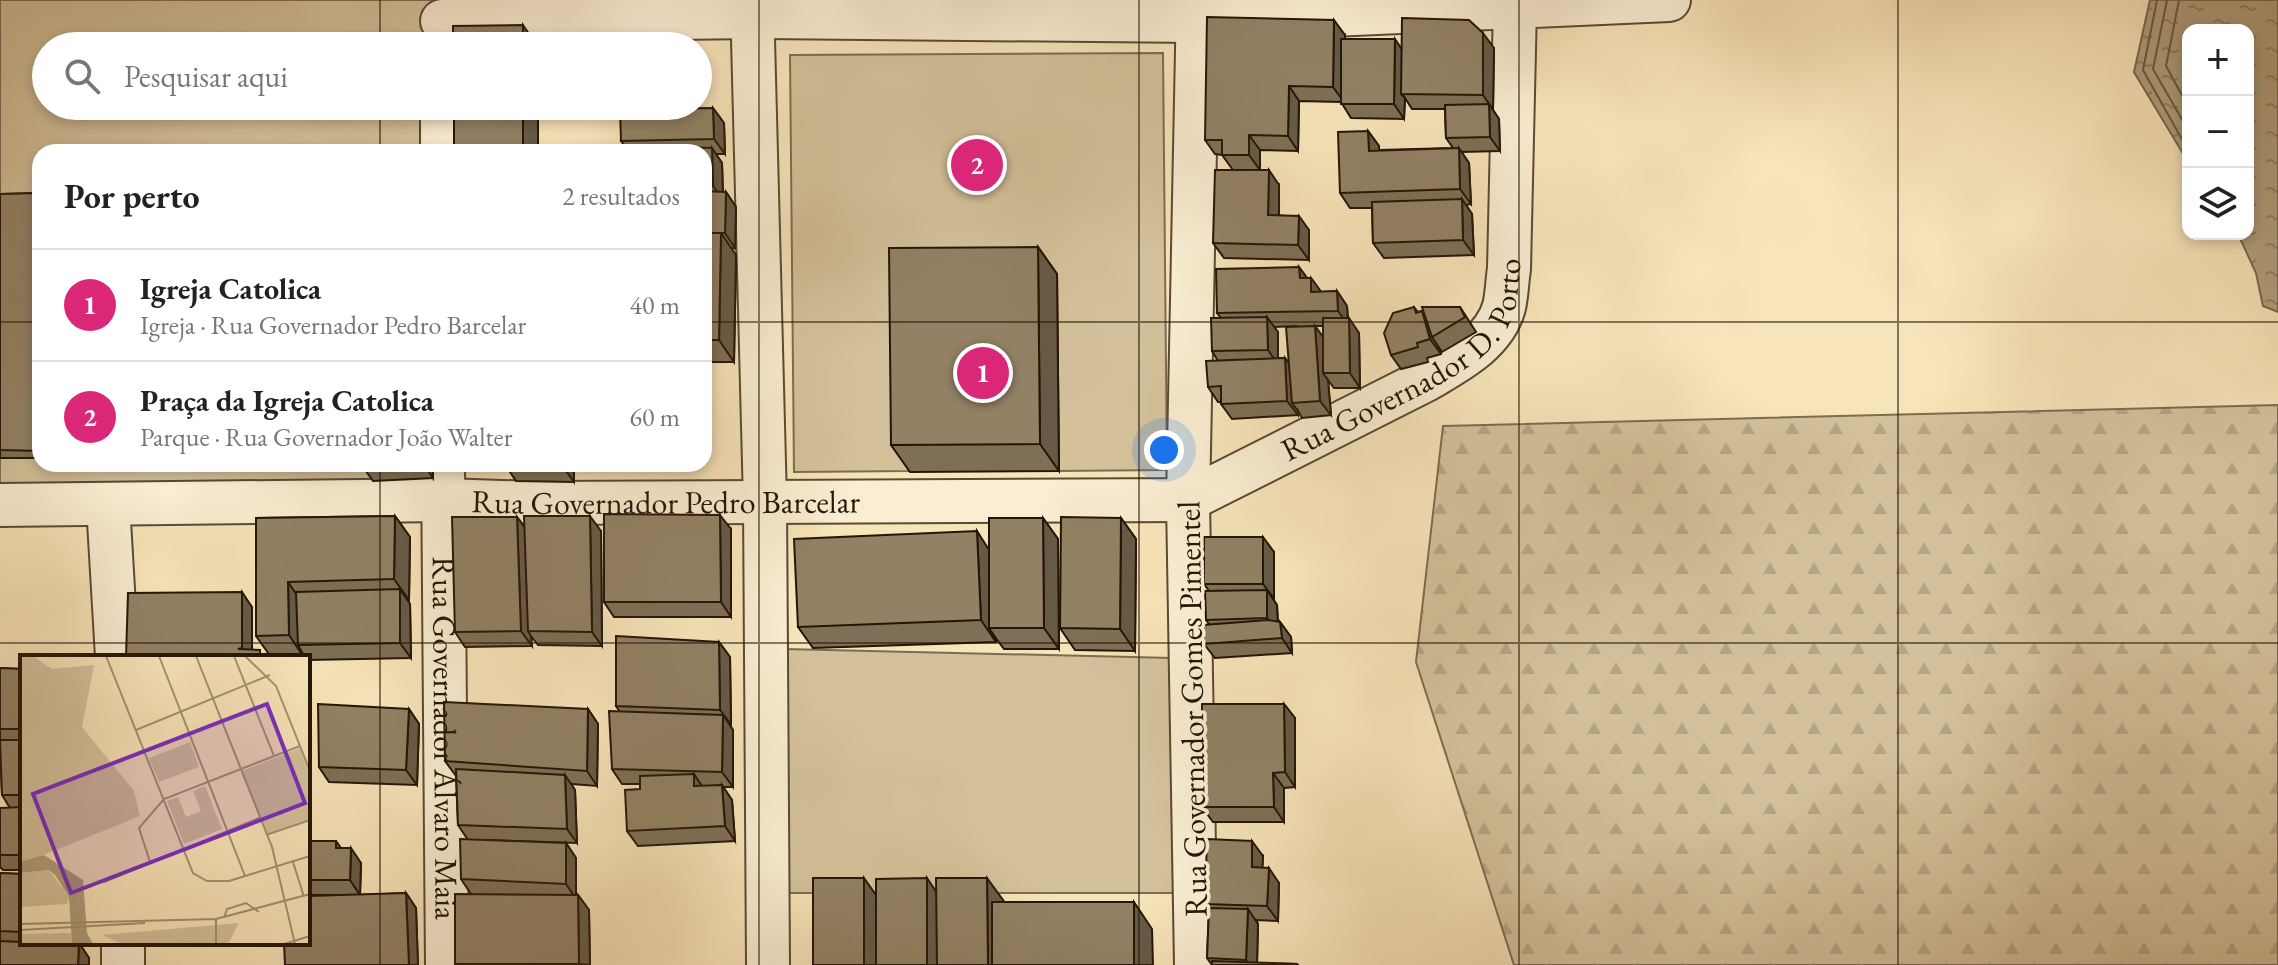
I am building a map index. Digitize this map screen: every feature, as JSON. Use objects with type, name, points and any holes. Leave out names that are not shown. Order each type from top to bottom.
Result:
[{"type":"street","points":[[442,22],[752,9],[1198,10],[1515,6],[1669,0]]},
{"type":"street","name":"Rua Governador D. Porto","points":[[1188,500],[1426,380],[1463,358],[1492,333],[1504,308],[1509,269],[1515,6]]},
{"type":"street","points":[[752,9],[765,502],[768,965]]},
{"type":"street","name":"Rua Governador Gomes Pimentel","points":[[1196,965],[1188,500],[1198,10]]},
{"type":"street","points":[[442,120],[442,144]]},
{"type":"street","name":"Rua Governador Pedro Barcelar","points":[[0,505],[108,504],[443,482],[536,503],[1188,500]]},
{"type":"street","name":"Rua Governador Álvaro Maia","points":[[443,482],[447,965]]},
{"type":"street","points":[[108,504],[117,655]]},
{"type":"green space","points":[[0,0],[433,0],[434,32],[32,32],[32,120],[434,120],[434,144],[32,144],[32,472],[435,472],[435,480],[0,488]]},
{"type":"green space","points":[[1163,53],[1167,470],[1059,471],[908,276],[910,471],[794,472],[790,55]]},
{"type":"green space","points":[[2278,405],[2278,965],[1514,965],[1416,662],[1443,426]]},
{"type":"green space","points":[[785,649],[1173,658],[1178,893],[783,893]]},
{"type":"water","points":[[2150,0],[2278,0],[2278,312],[2263,306],[2256,273],[2241,240],[2254,240],[2254,24],[2182,24],[2182,152],[2134,72]]},
{"type":"building","points":[[1207,17],[1334,20],[1333,87],[1289,86],[1288,136],[1249,135],[1249,155],[1222,155],[1222,140],[1205,140]]},
{"type":"building","points":[[1402,18],[1469,20],[1483,33],[1483,95],[1401,94]]},
{"type":"building","points":[[523,25],[523,32],[453,32],[453,26]]},
{"type":"building","points":[[1341,39],[1395,39],[1394,104],[1341,104]]},
{"type":"building","points":[[1489,104],[1490,137],[1446,138],[1445,105]]},
{"type":"building","points":[[712,108],[714,139],[621,141],[620,120],[712,120]]},
{"type":"building","points":[[454,120],[523,120],[523,144],[454,144]]},
{"type":"building","points":[[1368,131],[1369,151],[1459,148],[1460,189],[1340,193],[1338,132]]},
{"type":"building","points":[[1215,170],[1269,170],[1268,215],[1299,216],[1298,245],[1213,243]]},
{"type":"building","points":[[712,191],[726,192],[725,233],[712,233]]},
{"type":"building","points":[[32,193],[32,451],[0,450],[0,194]]},
{"type":"building","points":[[1462,199],[1463,240],[1373,243],[1372,202]]},
{"type":"building","points":[[712,233],[721,233],[719,340],[712,340]]},
{"type":"building","points":[[1038,247],[1040,444],[891,445],[889,248]]},
{"type":"building","points":[[1299,267],[1300,278],[1311,278],[1311,292],[1337,291],[1338,311],[1217,313],[1216,269]]},
{"type":"building","points":[[1414,307],[1416,313],[1422,311],[1430,339],[1417,343],[1418,347],[1391,355],[1384,333],[1393,313]]},
{"type":"building","points":[[1422,307],[1460,307],[1465,317],[1432,337]]},
{"type":"building","points":[[1267,317],[1268,350],[1212,351],[1211,318]]},
{"type":"building","points":[[1323,318],[1349,318],[1350,373],[1323,373]]},
{"type":"building","points":[[1315,326],[1320,401],[1292,403],[1286,327]]},
{"type":"building","points":[[1285,358],[1287,401],[1221,404],[1221,386],[1208,387],[1206,361]]},
{"type":"building","points":[[604,514],[720,515],[721,602],[604,602]]},
{"type":"building","points":[[395,516],[394,579],[288,582],[289,635],[256,636],[256,518]]},
{"type":"building","points":[[524,516],[590,516],[592,632],[528,631]]},
{"type":"building","points":[[452,517],[517,517],[521,631],[455,632]]},
{"type":"building","points":[[1061,517],[1121,518],[1120,629],[1060,628]]},
{"type":"building","points":[[989,518],[1043,518],[1044,628],[989,628]]},
{"type":"building","points":[[977,531],[981,620],[798,627],[794,539]]},
{"type":"building","points":[[1204,537],[1263,537],[1263,584],[1204,584]]},
{"type":"building","points":[[400,589],[400,643],[298,645],[296,592]]},
{"type":"building","points":[[1267,590],[1267,618],[1206,620],[1205,591]]},
{"type":"building","points":[[242,592],[242,648],[238,649],[260,650],[260,655],[126,655],[128,593]]},
{"type":"building","points":[[1268,620],[1280,622],[1282,638],[1204,644],[1203,625]]},
{"type":"building","points":[[616,636],[719,642],[720,710],[616,706]]},
{"type":"building","points":[[0,668],[20,669],[20,729],[0,729]]},
{"type":"building","points":[[444,702],[588,709],[587,771],[445,761]]},
{"type":"building","points":[[318,704],[409,709],[406,770],[319,767]]},
{"type":"building","points":[[1202,704],[1284,704],[1285,772],[1273,773],[1274,807],[1202,807]]},
{"type":"building","points":[[609,711],[723,715],[722,772],[612,769]]},
{"type":"building","points":[[0,740],[20,740],[20,795],[2,795]]},
{"type":"building","points":[[456,769],[565,775],[567,829],[458,825]]},
{"type":"building","points":[[694,774],[694,786],[722,785],[725,826],[627,831],[625,790],[640,789],[640,776]]},
{"type":"building","points":[[20,807],[20,855],[0,855],[0,808]]},
{"type":"building","points":[[460,839],[566,843],[566,884],[461,879]]},
{"type":"building","points":[[1207,839],[1252,841],[1252,867],[1269,868],[1267,906],[1205,904]]},
{"type":"building","points":[[310,841],[336,841],[336,848],[351,848],[350,880],[310,880]]},
{"type":"building","points":[[0,873],[20,874],[20,932],[0,931]]},
{"type":"building","points":[[813,878],[864,878],[864,965],[813,965]]},
{"type":"building","points":[[927,878],[927,965],[876,965],[876,879]]},
{"type":"building","points":[[936,878],[987,878],[988,965],[937,965]]},
{"type":"building","points":[[406,893],[409,965],[285,965],[284,945],[310,945],[310,896]]},
{"type":"building","points":[[455,894],[578,895],[579,964],[455,964]]},
{"type":"building","points":[[992,902],[1134,902],[1134,965],[992,965]]},
{"type":"building","points":[[1209,908],[1248,909],[1246,960],[1207,958]]},
{"type":"building","points":[[0,941],[20,942],[20,945],[79,945],[78,965],[0,965]]},
{"type":"building","points":[[1212,961],[1297,964],[1297,965],[1212,965]]},
{"type":"place","name":"Praça da Igreja Catolica","points":[[977,165]]},
{"type":"place","name":"Igreja Catolica","points":[[983,373]]}]
